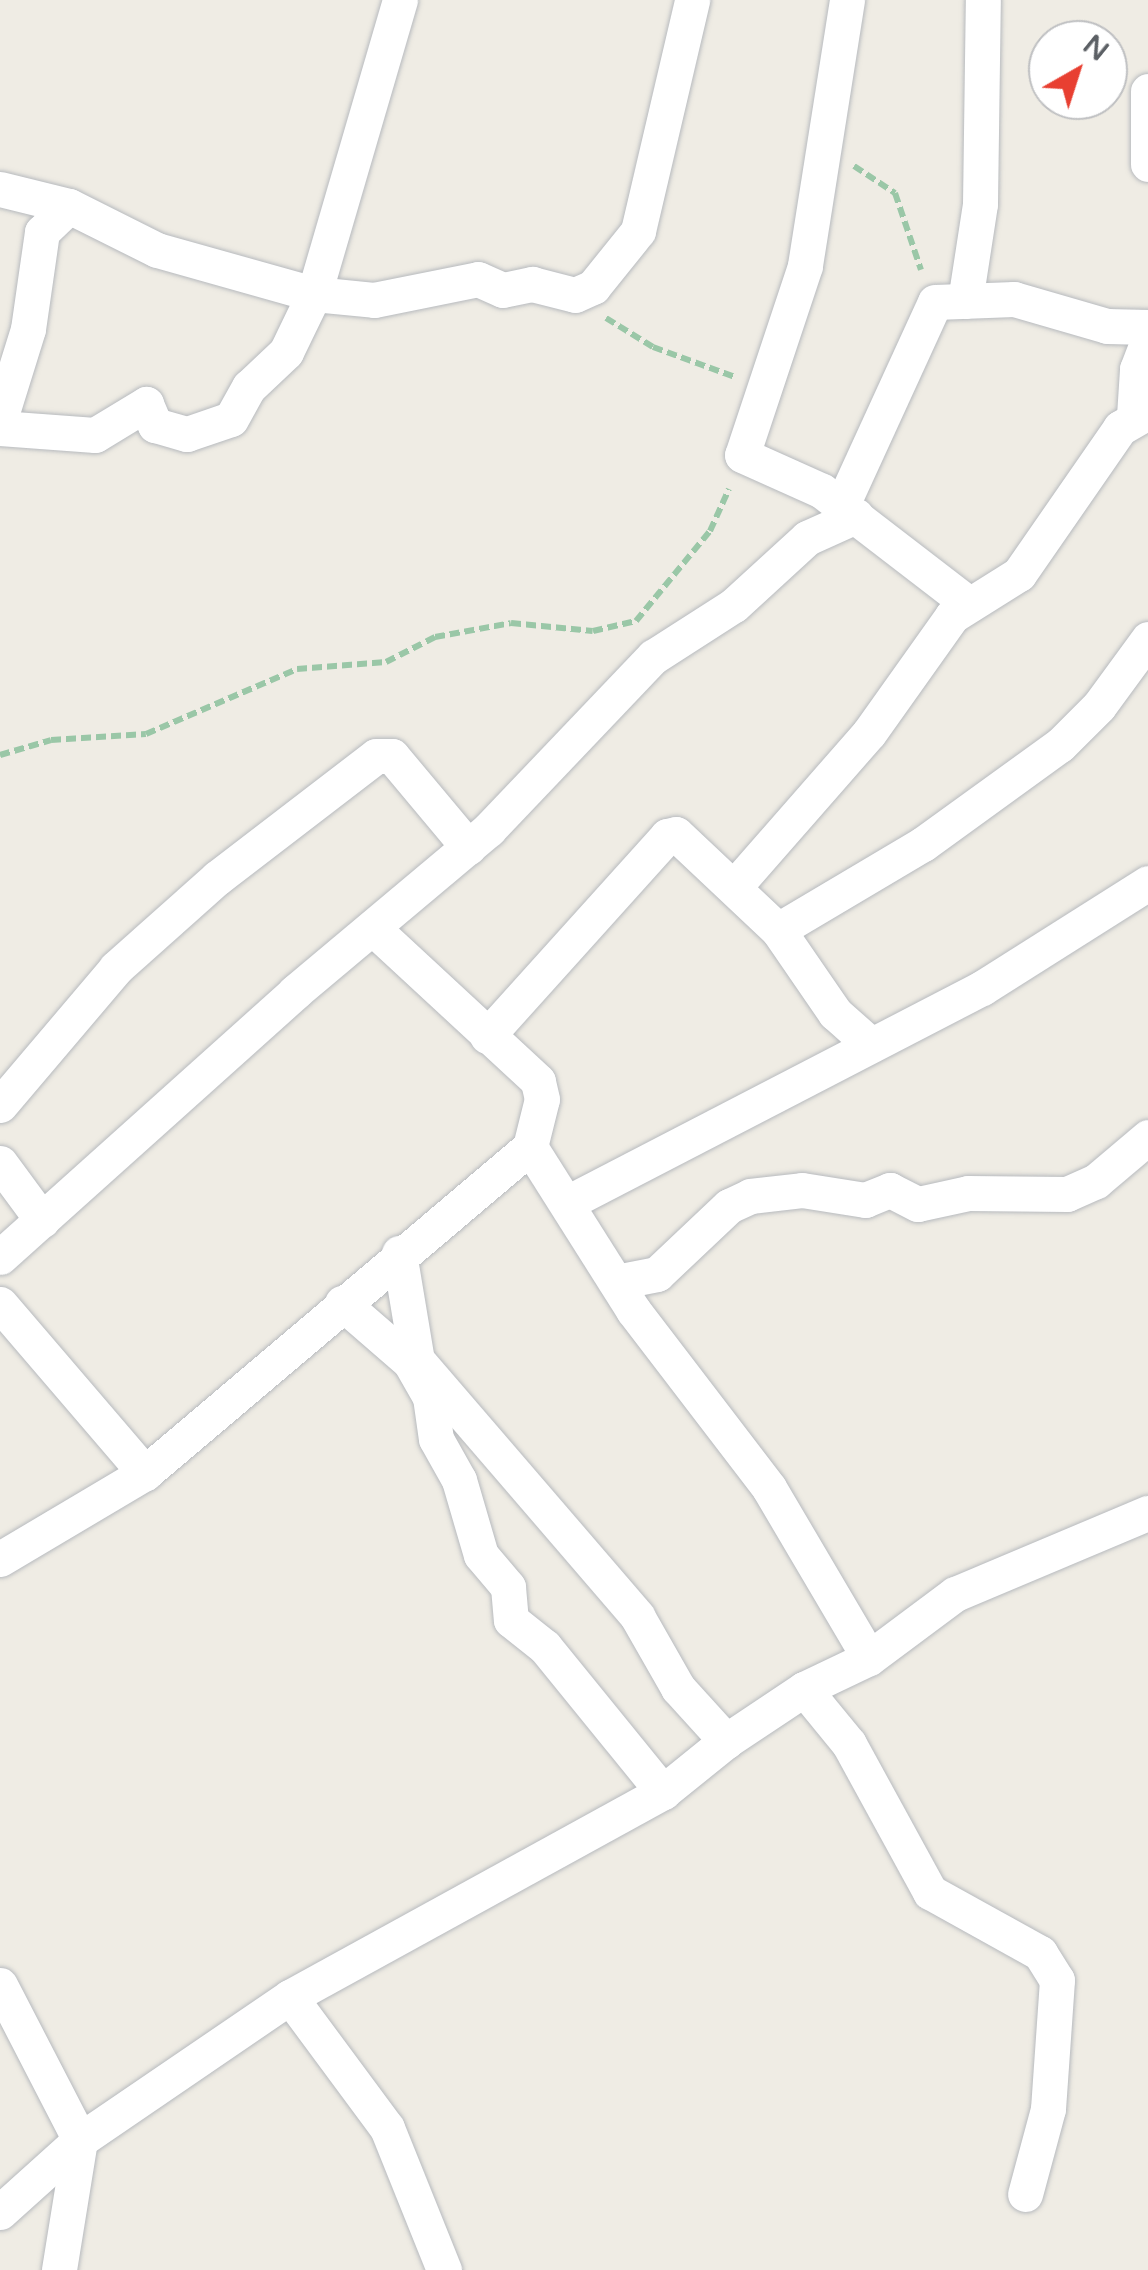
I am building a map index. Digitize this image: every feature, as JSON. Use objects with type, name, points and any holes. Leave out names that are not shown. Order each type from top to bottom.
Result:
[{"type":"street","points":[[0,428],[95,435],[146,404],[154,425],[187,434],[231,419],[249,387],[286,352],[314,294],[400,0]]},
{"type":"street","points":[[0,188],[70,206],[156,250],[314,294],[374,300],[478,279],[503,290],[532,284],[575,295],[593,287],[638,231],[692,0]]},
{"type":"street","points":[[847,0],[805,266],[742,454],[797,476],[849,510],[966,602]]},
{"type":"street","points":[[0,1257],[468,846],[653,657],[734,605],[807,538],[849,510],[950,301],[980,204],[983,0]]},
{"type":"street","points":[[1148,91],[1148,164]]},
{"type":"street","points":[[0,420],[28,329],[42,232],[70,206]]},
{"type":"street","points":[[950,301],[1014,298],[1107,326],[1148,327]]},
{"type":"street","points":[[736,886],[868,733],[966,602],[1019,574],[1141,414],[1137,369],[1148,340]]},
{"type":"street","points":[[778,930],[923,844],[1060,745],[1099,706],[1148,639]]},
{"type":"street","points":[[0,1105],[116,968],[218,878],[376,756],[392,756],[468,846]]},
{"type":"street","points":[[487,1036],[667,836],[682,837],[736,886],[778,930],[828,1004],[871,1045]]},
{"type":"street","points":[[569,1202],[982,988],[1148,883]]},
{"type":"street","points":[[0,1558],[145,1472],[399,1253],[530,1147],[542,1099],[538,1080],[374,929]]},
{"type":"street","points":[[616,1282],[657,1274],[729,1206],[750,1196],[802,1190],[865,1200],[890,1190],[918,1204],[968,1193],[1067,1194],[1096,1181],[1148,1136]]},
{"type":"street","points":[[530,1147],[569,1202],[616,1282],[769,1488],[869,1658]]},
{"type":"street","points":[[0,1163],[42,1220]]},
{"type":"street","points":[[399,1253],[417,1360],[638,1616],[678,1688],[726,1741]]},
{"type":"street","points":[[342,1303],[410,1362],[430,1397],[436,1440],[459,1480],[480,1555],[508,1587],[511,1620],[544,1647],[663,1792]]},
{"type":"street","points":[[0,1304],[145,1472]]},
{"type":"street","points":[[0,2212],[80,2140],[290,1998],[663,1792],[726,1741],[804,1690],[869,1658],[955,1594],[1148,1514]]},
{"type":"street","points":[[804,1690],[849,1744],[930,1892],[1040,1954],[1057,1980],[1048,2109],[1025,2194]]},
{"type":"street","points":[[0,1985],[80,2140],[59,2270]]},
{"type":"street","points":[[290,1998],[387,2128],[444,2270]]},
{"type":"path","points":[[828,116],[850,163],[894,193],[904,209],[911,250],[950,301]]},
{"type":"path","points":[[575,295],[585,311],[653,347],[766,388]]},
{"type":"path","points":[[0,755],[52,740],[146,734],[296,668],[386,662],[435,636],[511,622],[593,631],[636,621],[710,531],[742,454]]}]
